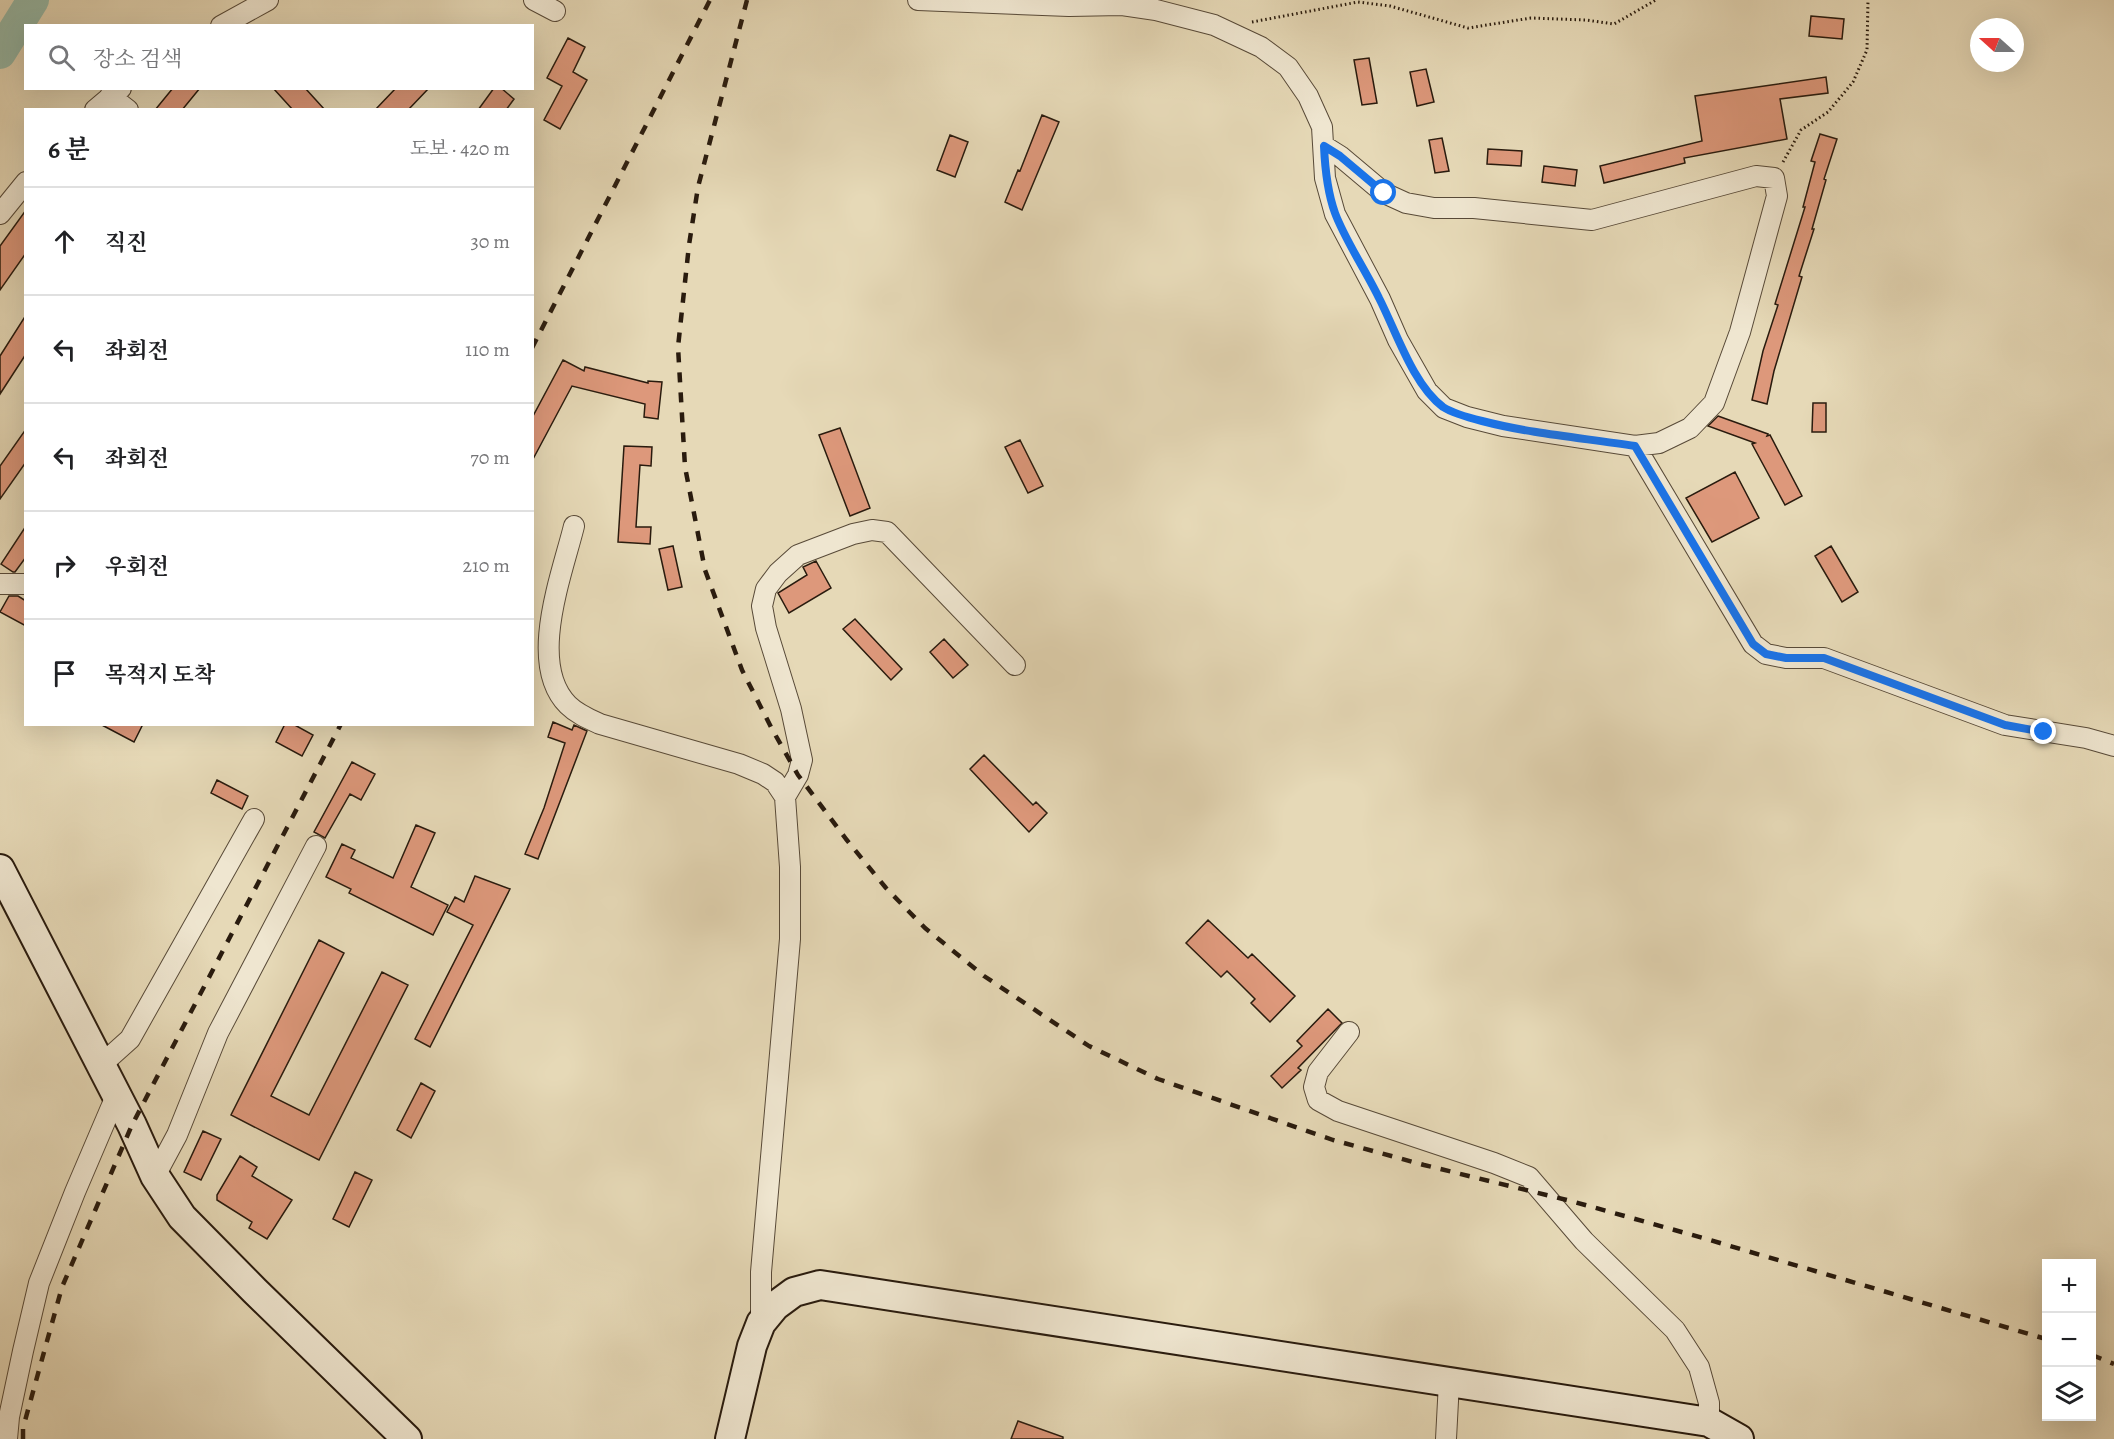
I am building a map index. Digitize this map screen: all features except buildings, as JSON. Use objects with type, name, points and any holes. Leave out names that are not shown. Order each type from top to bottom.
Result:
[{"type":"street","points":[[225,24],[268,0]]},
{"type":"street","points":[[534,0],[555,11]]},
{"type":"street","points":[[918,0],[1069,6],[1122,5],[1185,16],[1261,47],[1288,67],[1308,96],[1322,128],[1325,178],[1335,214],[1380,299],[1412,367],[1427,391],[1444,408],[1467,417],[1503,426],[1635,446],[1659,443],[1689,428],[1714,403],[1740,332],[1777,196],[1774,178],[1756,176],[1592,220],[1474,208],[1434,208],[1406,203],[1384,193],[1340,156],[1324,146]]},
{"type":"street","points":[[97,108],[115,92],[127,108]]},
{"type":"street","points":[[0,214],[24,184]]},
{"type":"street","points":[[1635,446],[1753,644],[1766,654],[1786,658],[1824,658],[2005,725],[2086,738],[2114,746]]},
{"type":"street","points":[[574,526],[549,625],[549,662],[555,684],[567,704],[582,716],[600,724],[739,764],[775,782],[785,797],[790,867],[790,939],[761,1272],[761,1323]]},
{"type":"street","points":[[785,797],[798,775],[802,760],[791,709],[766,628],[762,606],[766,589],[778,573],[798,555],[853,534],[873,530],[887,532],[1015,665]]},
{"type":"street","points":[[0,584],[24,584]]},
{"type":"street","points":[[101,1065],[130,1039],[254,819]]},
{"type":"street","points":[[155,1176],[177,1136],[218,1033],[316,846]]},
{"type":"street","points":[[0,869],[132,1125],[155,1176],[182,1217],[407,1439]]},
{"type":"street","points":[[1348,1032],[1318,1072],[1314,1087],[1318,1100],[1338,1111],[1494,1163],[1529,1177],[1584,1241],[1675,1330],[1699,1367],[1709,1403],[1708,1422]]},
{"type":"street","points":[[7,1439],[9,1417],[39,1283],[116,1096]]},
{"type":"street","points":[[730,1439],[752,1346],[761,1323],[775,1306],[794,1292],[820,1285],[1708,1422],[1739,1439]]},
{"type":"street","points":[[1446,1439],[1449,1382]]},
{"type":"path","points":[[1233,35],[1254,21],[1358,2],[1390,6],[1468,28],[1531,18],[1586,20],[1614,24],[1656,0]]},
{"type":"path","points":[[1774,178],[1801,130],[1828,112],[1853,82],[1867,50],[1868,0]]},
{"type":"waterway","points":[[0,53],[33,0]]},
{"type":"railway","points":[[534,344],[710,0]]},
{"type":"railway","points":[[747,0],[698,187],[689,245],[678,347],[685,467],[705,570],[742,670],[798,775],[886,888],[925,928],[984,976],[1089,1046],[1158,1079],[1333,1140],[1571,1201],[2042,1338]]},
{"type":"railway","points":[[23,1439],[23,1428],[62,1287],[132,1125],[340,726]]},
{"type":"railway","points":[[2096,1357],[2114,1364]]},
{"type":"route","points":[[1384,193],[1340,156],[1324,146],[1325,178],[1335,214],[1380,299],[1412,367],[1427,391],[1444,408],[1467,417],[1503,426],[1635,446],[1753,644],[1766,654],[1786,658],[1824,658],[2005,725],[2044,732]]}]
